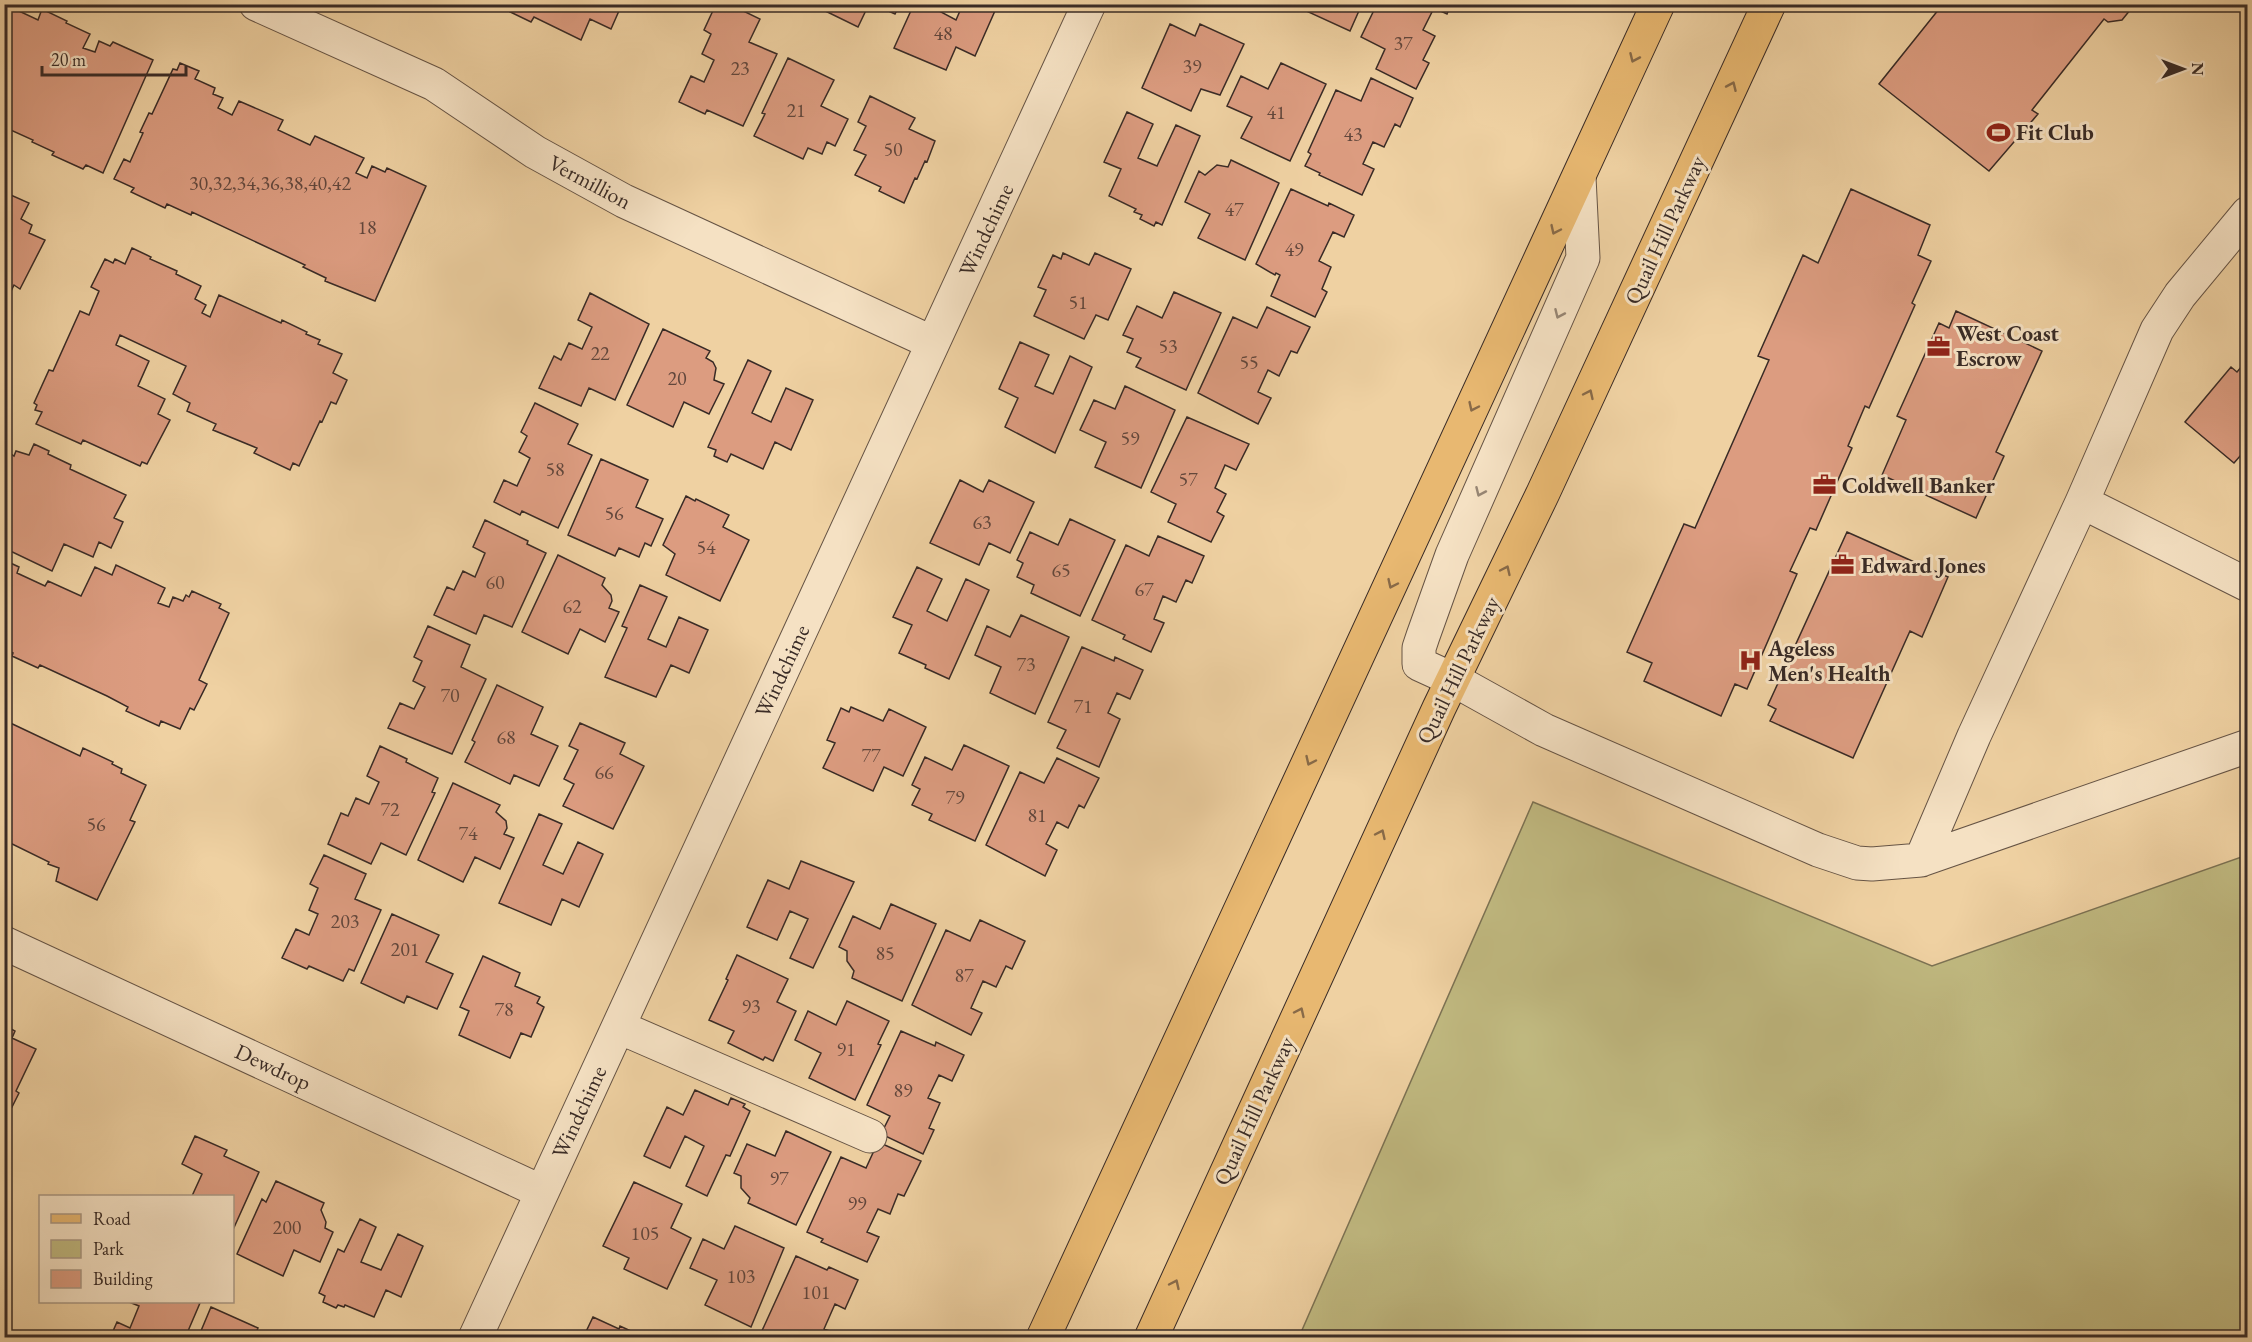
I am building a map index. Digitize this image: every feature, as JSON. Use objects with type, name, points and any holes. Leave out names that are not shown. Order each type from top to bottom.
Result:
[{"type":"main road","points":[[1043,1338],[1658,4]]},
{"type":"main road","name":"Quail Hill Parkway","points":[[1150,1338],[1769,4]]},
{"type":"street","name":"Vermillion","points":[[256,4],[434,84],[535,152],[624,201],[933,343]]},
{"type":"street","name":"Windchime","points":[[475,1338],[1089,4]]},
{"type":"street","points":[[1579,177],[1583,258],[1452,555],[1419,648],[1419,664],[1454,680],[1544,730],[1818,850],[1857,863],[1921,860],[2247,746]]},
{"type":"street","points":[[1921,860],[1974,736],[2082,502],[2157,330],[2180,295],[2247,213]]},
{"type":"street","points":[[2082,502],[2247,585]]},
{"type":"street","name":"Dewdrop","points":[[4,943],[542,1192]]},
{"type":"street","points":[[619,1027],[870,1136]]},
{"type":"green space","points":[[1533,802],[1932,966],[2247,855],[2247,1337],[1299,1337]]},
{"type":"building","points":[[4,4],[38,20],[42,9],[67,21],[66,23],[90,34],[83,48],[95,52],[99,41],[110,46],[113,42],[153,60],[103,173],[86,165],[83,169],[52,155],[54,152],[4,127]]},
{"type":"building","points":[[494,4],[622,4],[611,29],[590,19],[581,40],[534,17],[531,22]]},
{"type":"building","points":[[716,4],[729,4],[760,19],[749,42],[777,54],[743,126],[707,110],[705,114],[679,102],[691,76],[704,82],[714,60],[702,54],[711,34],[704,30]]},
{"type":"building","points":[[811,4],[869,4],[858,27]]},
{"type":"building","points":[[873,4],[900,4],[895,14]]},
{"type":"building","points":[[914,4],[942,4],[939,11],[956,20],[963,4],[998,4],[975,56],[956,47],[946,70],[894,48]]},
{"type":"building","points":[[1307,4],[1362,4],[1350,31],[1304,10]]},
{"type":"building","points":[[1377,4],[1451,4],[1447,14],[1434,8],[1423,30],[1435,36],[1423,60],[1429,63],[1416,89],[1376,69],[1385,49],[1361,37]]},
{"type":"building","points":[[1943,4],[2135,4],[2122,20],[2108,22],[2104,19],[2032,110],[2038,114],[1989,171],[1879,84]]},
{"type":"building","points":[[1170,24],[1195,36],[1200,24],[1244,44],[1220,95],[1201,89],[1191,111],[1142,88]]},
{"type":"building","points":[[788,58],[834,80],[821,106],[848,119],[835,146],[827,142],[822,154],[808,148],[803,159],[754,136],[765,114],[762,113]]},
{"type":"building","points":[[180,63],[199,71],[195,79],[215,88],[213,94],[223,98],[218,108],[232,115],[239,101],[283,120],[278,130],[310,145],[315,136],[364,158],[356,173],[367,178],[372,166],[385,172],[387,168],[426,186],[375,301],[325,281],[326,278],[303,267],[305,265],[192,212],[191,215],[167,204],[165,208],[131,192],[134,188],[114,179],[124,159],[130,162],[149,113],[152,114],[173,69],[177,70]]},
{"type":"building","points":[[1281,63],[1326,84],[1290,161],[1241,138],[1252,117],[1227,106],[1241,76],[1268,89]]},
{"type":"building","points":[[1371,78],[1413,98],[1400,127],[1395,124],[1384,147],[1373,142],[1363,164],[1374,169],[1362,195],[1305,166],[1311,154],[1308,152],[1336,90],[1361,101]]},
{"type":"building","points":[[870,96],[915,118],[909,129],[935,141],[927,162],[925,161],[917,179],[915,178],[904,203],[879,191],[881,187],[855,175],[866,155],[854,150],[866,126],[858,122]]},
{"type":"building","points":[[1127,112],[1153,124],[1138,158],[1157,166],[1176,125],[1200,136],[1162,225],[1156,222],[1154,226],[1140,219],[1142,215],[1134,212],[1136,209],[1109,196],[1121,169],[1104,162]]},
{"type":"building","points":[[1231,160],[1279,183],[1245,260],[1198,238],[1210,214],[1185,202],[1199,171],[1205,175],[1217,165],[1228,167]]},
{"type":"building","points":[[1291,189],[1354,215],[1344,237],[1333,232],[1319,261],[1331,267],[1322,289],[1327,292],[1315,317],[1271,296],[1280,275],[1276,273],[1275,275],[1256,264]]},
{"type":"building","points":[[1851,189],[1930,225],[1918,255],[1931,261],[1912,303],[1915,305],[1869,408],[1865,406],[1848,446],[1852,448],[1816,530],[1810,528],[1790,571],[1797,574],[1747,689],[1735,684],[1721,716],[1644,681],[1652,663],[1627,652],[1684,524],[1695,528],[1769,360],[1758,356],[1803,255],[1818,263]]},
{"type":"building","points":[[4,192],[29,203],[21,219],[32,225],[29,233],[45,240],[20,289],[14,285],[4,306]]},
{"type":"building","points":[[132,248],[201,286],[195,299],[206,305],[202,313],[210,317],[219,295],[281,323],[282,320],[320,340],[318,344],[342,354],[333,373],[347,380],[336,404],[331,402],[322,422],[320,421],[299,466],[293,463],[290,470],[254,453],[257,448],[213,430],[216,424],[187,411],[190,403],[173,394],[186,366],[120,335],[116,345],[149,361],[138,386],[165,399],[158,414],[170,420],[147,464],[142,462],[140,466],[83,440],[81,444],[36,424],[42,412],[35,410],[37,405],[34,403],[49,370],[53,371],[80,311],[89,315],[99,291],[91,287],[105,259],[113,263],[115,259],[125,264]]},
{"type":"building","points":[[1063,253],[1089,265],[1095,253],[1131,269],[1108,320],[1096,315],[1084,339],[1034,316],[1046,290],[1038,287],[1053,255],[1061,259]]},
{"type":"building","points":[[1174,292],[1221,313],[1186,390],[1136,367],[1141,358],[1127,352],[1133,339],[1123,335],[1137,306],[1162,318]]},
{"type":"building","points":[[590,293],[649,324],[615,400],[589,388],[581,406],[539,388],[554,356],[561,360],[569,343],[582,349],[592,327],[578,320]]},
{"type":"building","points":[[1267,307],[1310,327],[1297,353],[1291,351],[1279,376],[1268,370],[1258,392],[1271,398],[1258,424],[1198,393],[1233,317],[1257,328]]},
{"type":"building","points":[[1956,311],[2042,351],[1996,452],[2004,456],[1976,518],[1882,475],[1906,420],[1897,416],[1939,323],[1949,328]]},
{"type":"building","points":[[663,329],[710,351],[706,358],[713,362],[716,368],[714,380],[724,384],[709,414],[684,402],[673,427],[627,405]]},
{"type":"building","points":[[1020,342],[1049,355],[1035,386],[1053,394],[1070,356],[1092,367],[1055,453],[1005,427],[1018,398],[999,389]]},
{"type":"building","points":[[2248,359],[2248,447],[2234,463],[2185,422],[2231,367],[2237,372]]},
{"type":"building","points":[[748,360],[771,371],[752,413],[771,422],[786,388],[813,400],[791,450],[775,442],[763,469],[731,454],[727,462],[714,456],[716,450],[708,447]]},
{"type":"building","points":[[1125,386],[1175,410],[1141,488],[1095,467],[1106,442],[1080,430],[1094,400],[1115,409]]},
{"type":"building","points":[[535,403],[578,424],[568,444],[592,455],[558,528],[522,511],[520,515],[494,502],[504,480],[517,486],[530,458],[519,452],[527,436],[521,432]]},
{"type":"building","points":[[1187,417],[1249,444],[1236,470],[1225,465],[1215,488],[1226,494],[1217,512],[1224,516],[1211,542],[1168,522],[1176,504],[1151,492]]},
{"type":"building","points":[[34,444],[71,465],[70,469],[126,495],[114,518],[123,522],[111,548],[99,542],[93,557],[64,544],[52,571],[4,548],[4,468],[11,454],[14,456],[16,451],[29,455]]},
{"type":"building","points":[[601,459],[648,480],[636,507],[663,519],[651,546],[645,543],[639,557],[619,548],[615,556],[568,535]]},
{"type":"building","points":[[960,480],[983,492],[989,480],[1034,502],[1010,553],[989,543],[979,565],[930,543]]},
{"type":"building","points":[[686,496],[729,515],[723,527],[749,540],[720,601],[666,575],[675,554],[663,545]]},
{"type":"building","points":[[1070,519],[1115,540],[1080,616],[1031,593],[1034,585],[1017,577],[1023,563],[1017,560],[1030,532],[1058,545]]},
{"type":"building","points":[[485,520],[528,541],[527,544],[546,553],[512,627],[484,615],[476,634],[434,615],[447,587],[454,590],[463,571],[475,577],[485,553],[473,547]]},
{"type":"building","points":[[1847,532],[1948,577],[1922,637],[1910,631],[1853,758],[1770,721],[1776,709],[1768,705]]},
{"type":"building","points":[[1158,536],[1204,556],[1192,583],[1186,580],[1176,602],[1163,596],[1154,619],[1164,623],[1151,652],[1123,639],[1125,635],[1092,620],[1126,545],[1149,556]]},
{"type":"building","points":[[558,555],[605,578],[602,585],[611,595],[612,601],[609,608],[619,612],[605,642],[580,629],[568,654],[522,632]]},
{"type":"building","points":[[4,560],[19,567],[17,573],[45,586],[48,581],[81,596],[95,567],[112,575],[116,565],[165,588],[158,603],[169,607],[173,597],[183,601],[192,591],[221,604],[219,608],[229,613],[199,680],[207,684],[194,710],[190,708],[180,729],[161,721],[159,726],[126,711],[128,707],[107,696],[40,665],[38,668],[12,656],[13,653],[4,649]]},
{"type":"building","points":[[917,567],[942,579],[927,611],[947,621],[966,579],[989,590],[949,679],[925,668],[926,665],[899,653],[912,625],[893,617]]},
{"type":"building","points":[[640,585],[667,597],[648,639],[666,647],[679,617],[708,630],[689,673],[671,665],[656,697],[605,677],[627,628],[622,626]]},
{"type":"building","points":[[1021,615],[1069,637],[1035,714],[990,693],[1001,667],[975,655],[987,626],[1010,637]]},
{"type":"building","points":[[428,626],[470,645],[461,667],[486,679],[452,754],[388,728],[400,703],[414,709],[425,687],[413,681],[422,661],[414,657]]},
{"type":"building","points":[[1082,647],[1114,661],[1115,657],[1143,670],[1130,699],[1117,693],[1108,713],[1120,719],[1099,767],[1057,748],[1066,730],[1048,722]]},
{"type":"building","points":[[497,685],[543,707],[531,734],[558,746],[539,786],[514,775],[510,784],[465,762],[475,742],[472,740]]},
{"type":"building","points":[[851,707],[883,721],[889,709],[926,727],[903,776],[884,767],[873,791],[823,768],[835,743],[827,740],[841,708],[849,712]]},
{"type":"building","points":[[4,720],[80,756],[83,748],[113,762],[112,764],[122,769],[121,773],[146,785],[130,820],[135,822],[97,900],[56,881],[59,868],[4,840]]},
{"type":"building","points":[[580,723],[625,743],[620,754],[644,766],[613,829],[563,806],[574,784],[564,779],[578,750],[569,746]]},
{"type":"building","points":[[964,745],[1009,766],[975,841],[929,820],[932,814],[912,805],[920,789],[912,785],[925,757],[952,770]]},
{"type":"building","points":[[380,746],[438,778],[432,792],[435,793],[406,855],[381,843],[371,864],[328,844],[341,813],[348,816],[356,798],[369,804],[379,782],[367,776]]},
{"type":"building","points":[[1057,758],[1099,778],[1084,808],[1079,805],[1068,828],[1057,822],[1046,844],[1057,850],[1045,876],[986,845],[1020,772],[1044,783]]},
{"type":"building","points":[[453,783],[500,805],[496,812],[506,821],[507,828],[504,834],[514,838],[500,869],[475,857],[463,882],[418,860]]},
{"type":"building","points":[[539,814],[562,824],[543,865],[563,874],[578,842],[603,854],[579,907],[562,899],[551,925],[499,903]]},
{"type":"building","points":[[324,855],[366,874],[355,899],[381,910],[354,971],[349,969],[343,981],[309,966],[307,969],[282,958],[296,929],[309,935],[318,914],[309,910],[318,888],[310,884]]},
{"type":"building","points":[[801,861],[854,882],[813,968],[790,958],[808,919],[790,911],[777,940],[747,927],[768,880],[789,889]]},
{"type":"building","points":[[891,904],[936,924],[902,1001],[852,978],[854,971],[847,961],[847,951],[839,947],[853,916],[880,929]]},
{"type":"building","points":[[392,914],[439,935],[426,962],[453,974],[437,1009],[407,996],[404,1003],[361,983]]},
{"type":"building","points":[[980,920],[1025,941],[1012,969],[1006,966],[996,987],[983,981],[971,1008],[982,1013],[971,1035],[912,1005],[946,930],[970,941]]},
{"type":"building","points":[[737,955],[788,979],[777,1002],[796,1011],[773,1061],[765,1057],[763,1060],[728,1043],[734,1031],[709,1020]]},
{"type":"building","points":[[483,956],[520,973],[515,986],[540,997],[537,1003],[544,1007],[531,1037],[521,1033],[510,1058],[459,1035],[469,1011],[460,1007]]},
{"type":"building","points":[[847,1001],[889,1021],[878,1044],[881,1045],[855,1100],[809,1078],[821,1053],[795,1040],[808,1011],[836,1025]]},
{"type":"building","points":[[4,1025],[15,1031],[12,1038],[36,1049],[16,1091],[19,1093],[4,1123]]},
{"type":"building","points":[[901,1031],[935,1046],[936,1042],[964,1055],[952,1081],[939,1075],[928,1098],[940,1103],[929,1128],[934,1130],[923,1154],[881,1134],[890,1116],[867,1105]]},
{"type":"building","points":[[695,1090],[728,1105],[731,1098],[745,1104],[743,1107],[750,1111],[730,1156],[726,1155],[707,1196],[686,1186],[704,1146],[685,1136],[670,1168],[644,1156],[667,1107],[683,1115]]},
{"type":"building","points":[[786,1131],[831,1152],[796,1225],[748,1203],[750,1198],[741,1188],[741,1176],[734,1173],[747,1144],[775,1156]]},
{"type":"building","points":[[195,1136],[227,1150],[224,1156],[259,1172],[234,1228],[234,1195],[192,1195],[202,1174],[182,1164]]},
{"type":"building","points":[[878,1142],[921,1161],[904,1196],[898,1194],[890,1214],[878,1209],[867,1232],[879,1237],[867,1262],[821,1242],[823,1239],[807,1232],[841,1157],[866,1168]]},
{"type":"building","points":[[276,1181],[324,1203],[321,1210],[326,1222],[325,1228],[333,1232],[320,1262],[294,1250],[283,1276],[237,1254],[262,1199],[266,1202]]},
{"type":"building","points":[[634,1182],[682,1204],[671,1228],[691,1238],[667,1289],[624,1269],[629,1258],[603,1246]]},
{"type":"building","points":[[360,1219],[376,1227],[361,1262],[381,1270],[398,1234],[423,1246],[401,1297],[386,1290],[374,1317],[345,1305],[344,1307],[338,1305],[336,1308],[323,1302],[325,1296],[319,1293],[338,1249],[344,1252]]},
{"type":"building","points":[[735,1226],[784,1248],[751,1327],[705,1305],[717,1280],[690,1268],[703,1239],[724,1249]]},
{"type":"building","points":[[796,1256],[827,1270],[829,1267],[858,1280],[845,1309],[835,1304],[824,1329],[835,1333],[834,1338],[772,1338],[761,1333]]},
{"type":"building","points":[[132,1303],[200,1303],[185,1338],[110,1338],[117,1322],[130,1328],[139,1306]]},
{"type":"building","points":[[211,1307],[258,1328],[254,1338],[198,1338]]},
{"type":"building","points":[[593,1317],[619,1329],[620,1326],[644,1337],[583,1338]]},
{"type":"place","name":"Fit Club","points":[[1998,132]]},
{"type":"place","name":"West Coast Escrow","points":[[1938,346]]},
{"type":"place","name":"Coldwell Banker","points":[[1824,485]]},
{"type":"place","name":"Edward Jones","points":[[1843,565]]},
{"type":"place","name":"Ageless Men's Health","points":[[1750,661]]}]
